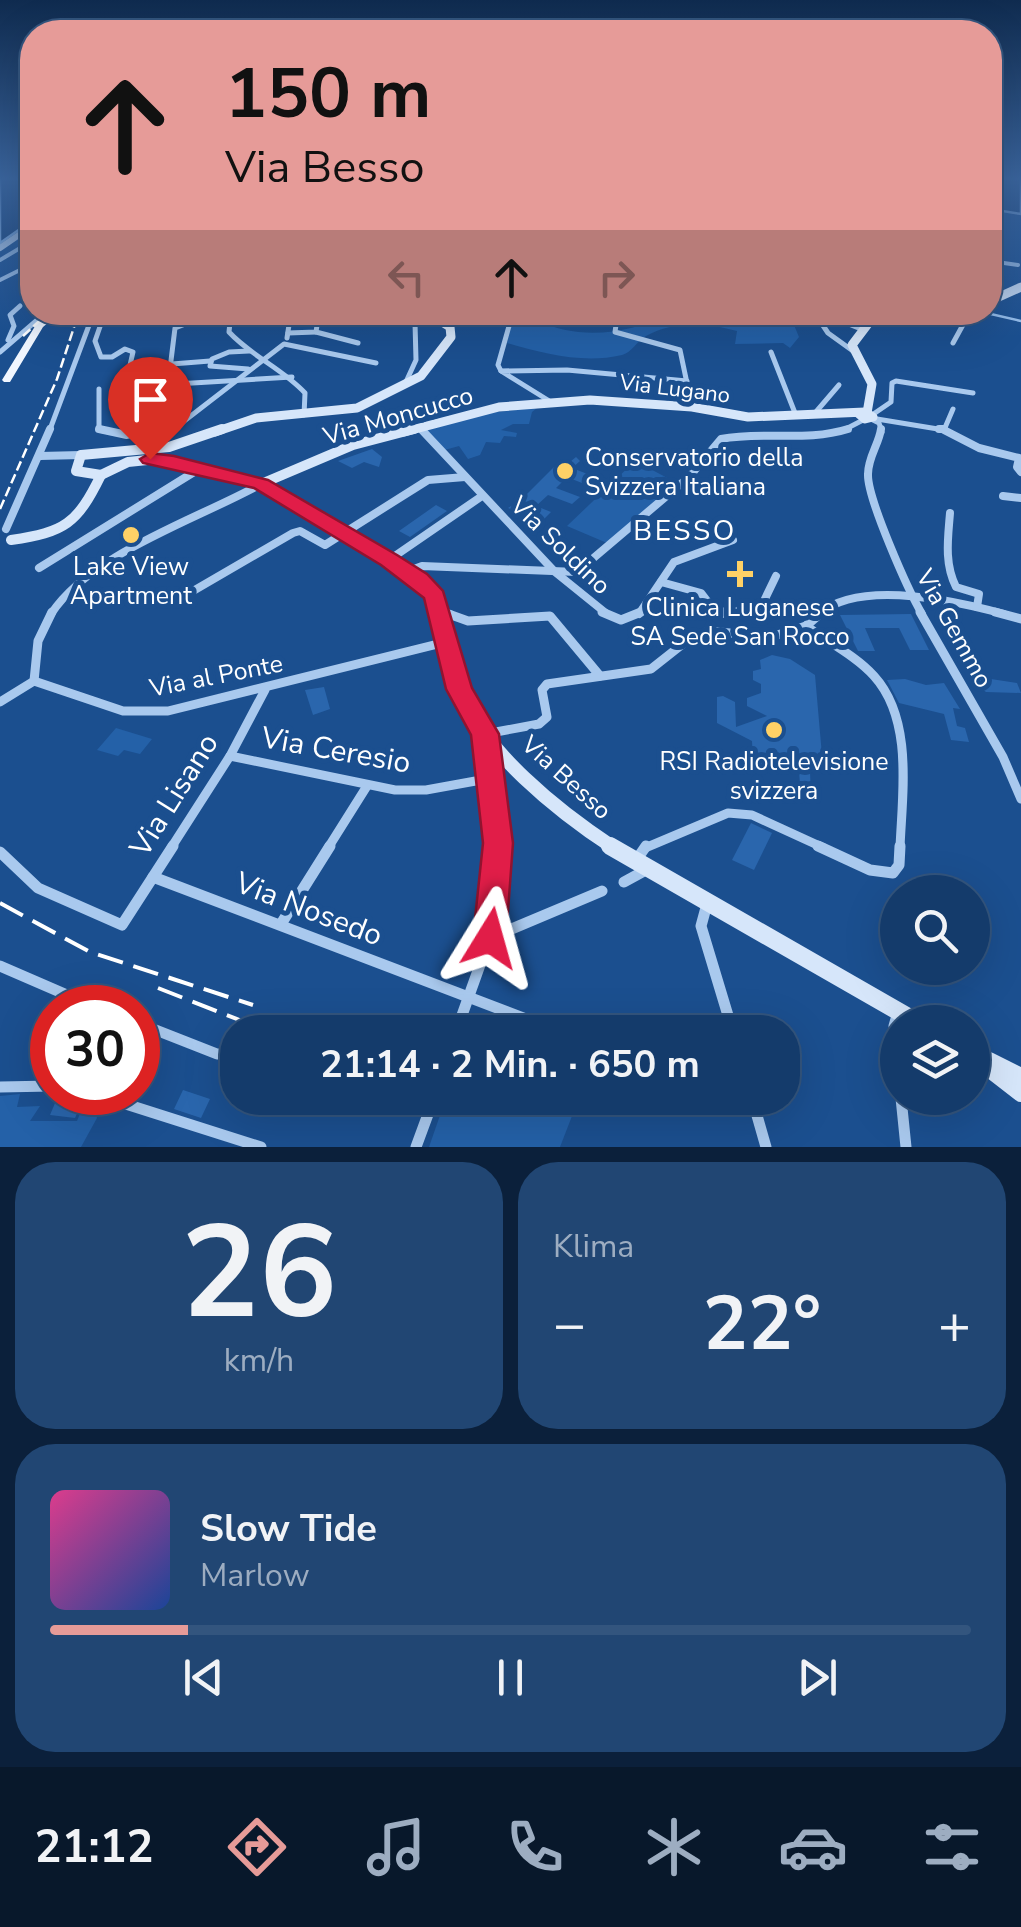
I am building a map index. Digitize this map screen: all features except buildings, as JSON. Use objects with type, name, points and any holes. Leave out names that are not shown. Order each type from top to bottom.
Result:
[{"type":"main road","points":[[2,383],[40,325]]},
{"type":"main road","points":[[441,611],[427,586],[345,532],[261,484],[165,460],[141,460],[102,475],[76,471],[81,455],[156,446],[256,418],[357,408],[421,376],[451,336],[447,325]]},
{"type":"main road","points":[[865,325],[852,341],[853,351],[872,384],[868,416]]},
{"type":"main road","name":"Via Lugano","points":[[551,402],[590,400],[748,417],[796,413],[868,416]]},
{"type":"main road","name":"Via Moncucco","points":[[261,484],[332,452],[499,407],[551,402]]},
{"type":"main road","points":[[8,534],[52,534],[74,524],[102,475]]},
{"type":"main road","name":"Via Besso","points":[[441,611],[459,689],[485,734],[564,816],[640,866],[886,1005]]},
{"type":"main road","points":[[990,1062],[1021,1077]]},
{"type":"main road","points":[[990,1068],[1021,1093]]},
{"type":"street","points":[[1002,263],[1018,265]]},
{"type":"street","points":[[10,343],[14,326],[10,315],[20,306]]},
{"type":"street","points":[[0,352],[36,325]]},
{"type":"street","points":[[8,534],[78,364],[90,325]]},
{"type":"street","points":[[100,325],[95,341],[101,357],[110,358],[125,349],[133,354],[123,399]]},
{"type":"street","points":[[168,386],[175,328],[183,325]]},
{"type":"street","points":[[229,325],[236,341],[292,377],[305,394],[304,415]]},
{"type":"street","points":[[99,389],[99,430],[138,432],[156,446],[284,344],[289,325]]},
{"type":"street","points":[[316,332],[317,325]]},
{"type":"street","points":[[403,388],[416,360],[415,325]]},
{"type":"street","points":[[509,325],[500,371],[551,402]]},
{"type":"street","points":[[616,325],[615,332],[680,350],[692,408]]},
{"type":"street","points":[[823,325],[853,351]]},
{"type":"street","points":[[850,325],[861,329]]},
{"type":"street","points":[[952,343],[962,325]]},
{"type":"street","points":[[288,333],[316,332],[358,343]]},
{"type":"street","points":[[284,344],[376,363]]},
{"type":"street","points":[[172,364],[210,361],[229,352],[254,352]]},
{"type":"street","points":[[771,352],[796,413]]},
{"type":"street","points":[[210,361],[215,369],[250,369]]},
{"type":"street","points":[[500,371],[567,370],[687,382]]},
{"type":"street","points":[[128,388],[292,377]]},
{"type":"street","points":[[406,572],[422,566],[577,572],[689,477],[721,439],[752,434],[836,435],[856,428],[891,402],[892,384],[896,382],[973,393]]},
{"type":"street","points":[[816,413],[839,385]]},
{"type":"street","points":[[147,414],[157,386]]},
{"type":"street","points":[[944,430],[953,409]]},
{"type":"street","points":[[868,416],[944,430],[980,448],[1020,458],[1016,468],[1021,472]]},
{"type":"street","name":"Via Gemmo","points":[[868,416],[879,423],[882,432],[870,455],[868,478],[910,596],[995,742],[1021,799]]},
{"type":"street","name":"Via Soldino","points":[[420,428],[555,572],[602,613],[621,620],[639,615],[674,562],[733,540]]},
{"type":"street","points":[[40,456],[81,455]]},
{"type":"street","points":[[39,568],[199,469]]},
{"type":"street","points":[[180,598],[293,532],[302,532],[325,546],[428,480],[466,477]]},
{"type":"street","points":[[0,702],[34,681],[35,650],[43,624],[76,588],[130,552],[261,484]]},
{"type":"street","points":[[389,560],[482,496]]},
{"type":"street","points":[[1003,496],[1021,498]]},
{"type":"street","points":[[950,513],[951,578],[956,587],[979,594],[977,606]]},
{"type":"street","points":[[661,582],[701,593],[711,606],[726,614],[762,605],[776,576]]},
{"type":"street","points":[[462,1015],[490,938],[498,843],[485,734],[539,724],[547,717],[542,690],[547,684],[651,670],[698,634],[724,631],[771,638],[806,626],[830,605],[849,598],[910,596],[977,606],[1021,619]]},
{"type":"street","points":[[441,611],[468,621],[550,616],[600,676]]},
{"type":"street","points":[[624,882],[640,866],[647,845],[728,814],[752,816],[870,870],[893,873],[899,865],[900,758],[890,698],[877,678],[806,626]]},
{"type":"street","name":"Via al Ponte","points":[[34,681],[78,698],[137,712],[184,709],[446,642]]},
{"type":"street","name":"Via Lisano","points":[[0,852],[38,888],[122,925],[230,756],[265,690]]},
{"type":"street","name":"Via Ceresio","points":[[230,756],[366,786],[426,790],[492,778]]},
{"type":"street","points":[[281,924],[366,786]]},
{"type":"street","name":"Via Nosedo","points":[[153,877],[514,1015]]},
{"type":"street","points":[[490,938],[602,891]]},
{"type":"street","points":[[708,904],[702,926],[727,1015]]},
{"type":"street","points":[[0,966],[44,985]]},
{"type":"street","points":[[160,1032],[220,1054]]},
{"type":"street","points":[[0,1087],[30,1086]]},
{"type":"street","points":[[160,1115],[261,1147]]},
{"type":"street","points":[[416,1147],[428,1115]]},
{"type":"street","points":[[757,1115],[766,1147]]},
{"type":"street","points":[[903,1115],[906,1147]]},
{"type":"shaded area","points":[[0,231],[18,231],[0,243]]},
{"type":"shaded area","points":[[510,325],[548,325],[586,333],[640,325],[679,325],[646,336],[628,352],[608,358],[550,354],[507,343]]},
{"type":"shaded area","points":[[703,325],[794,325],[799,337],[790,348],[783,343],[735,344],[737,331]]},
{"type":"shaded area","points":[[537,408],[529,424],[513,424],[501,430],[517,433],[516,437],[504,436],[500,443],[486,442],[480,455],[468,459],[459,446],[441,451],[420,428],[465,415]]},
{"type":"shaded area","points":[[635,461],[677,483],[607,543],[567,526]]},
{"type":"shaded area","points":[[116,728],[152,739],[140,754],[124,750],[118,756],[97,750]]},
{"type":"shaded area","points":[[20,1094],[17,1107],[30,1106],[30,1115],[34,1115],[30,1121],[77,1121],[79,1115],[97,1118],[81,1147],[0,1147],[0,1096]]},
{"type":"shaded area","points":[[440,1115],[572,1115],[560,1147],[429,1147]]},
{"type":"waterway","points":[[1002,317],[1021,321]]},
{"type":"railway","points":[[23,336],[35,325]]},
{"type":"railway","points":[[0,509],[57,379],[75,325]]},
{"type":"railway","points":[[0,903],[90,952],[253,1005]]},
{"type":"railway","points":[[160,989],[227,1015]]},
{"type":"place","name":"Conservatorio della Svizzera Italiana","points":[[565,471]]},
{"type":"place","name":"Lake View Apartment","points":[[131,535]]},
{"type":"place","name":"Clinica Luganese SA Sede San Rocco","points":[[740,574]]},
{"type":"place","name":"RSI Radiotelevisione svizzera","points":[[774,730]]},
{"type":"district","name":"BESSO","points":[[685,530]]},
{"type":"route","points":[[150,459],[261,484],[322,517],[419,579],[435,596],[459,689],[485,734],[498,843],[490,938]]}]
